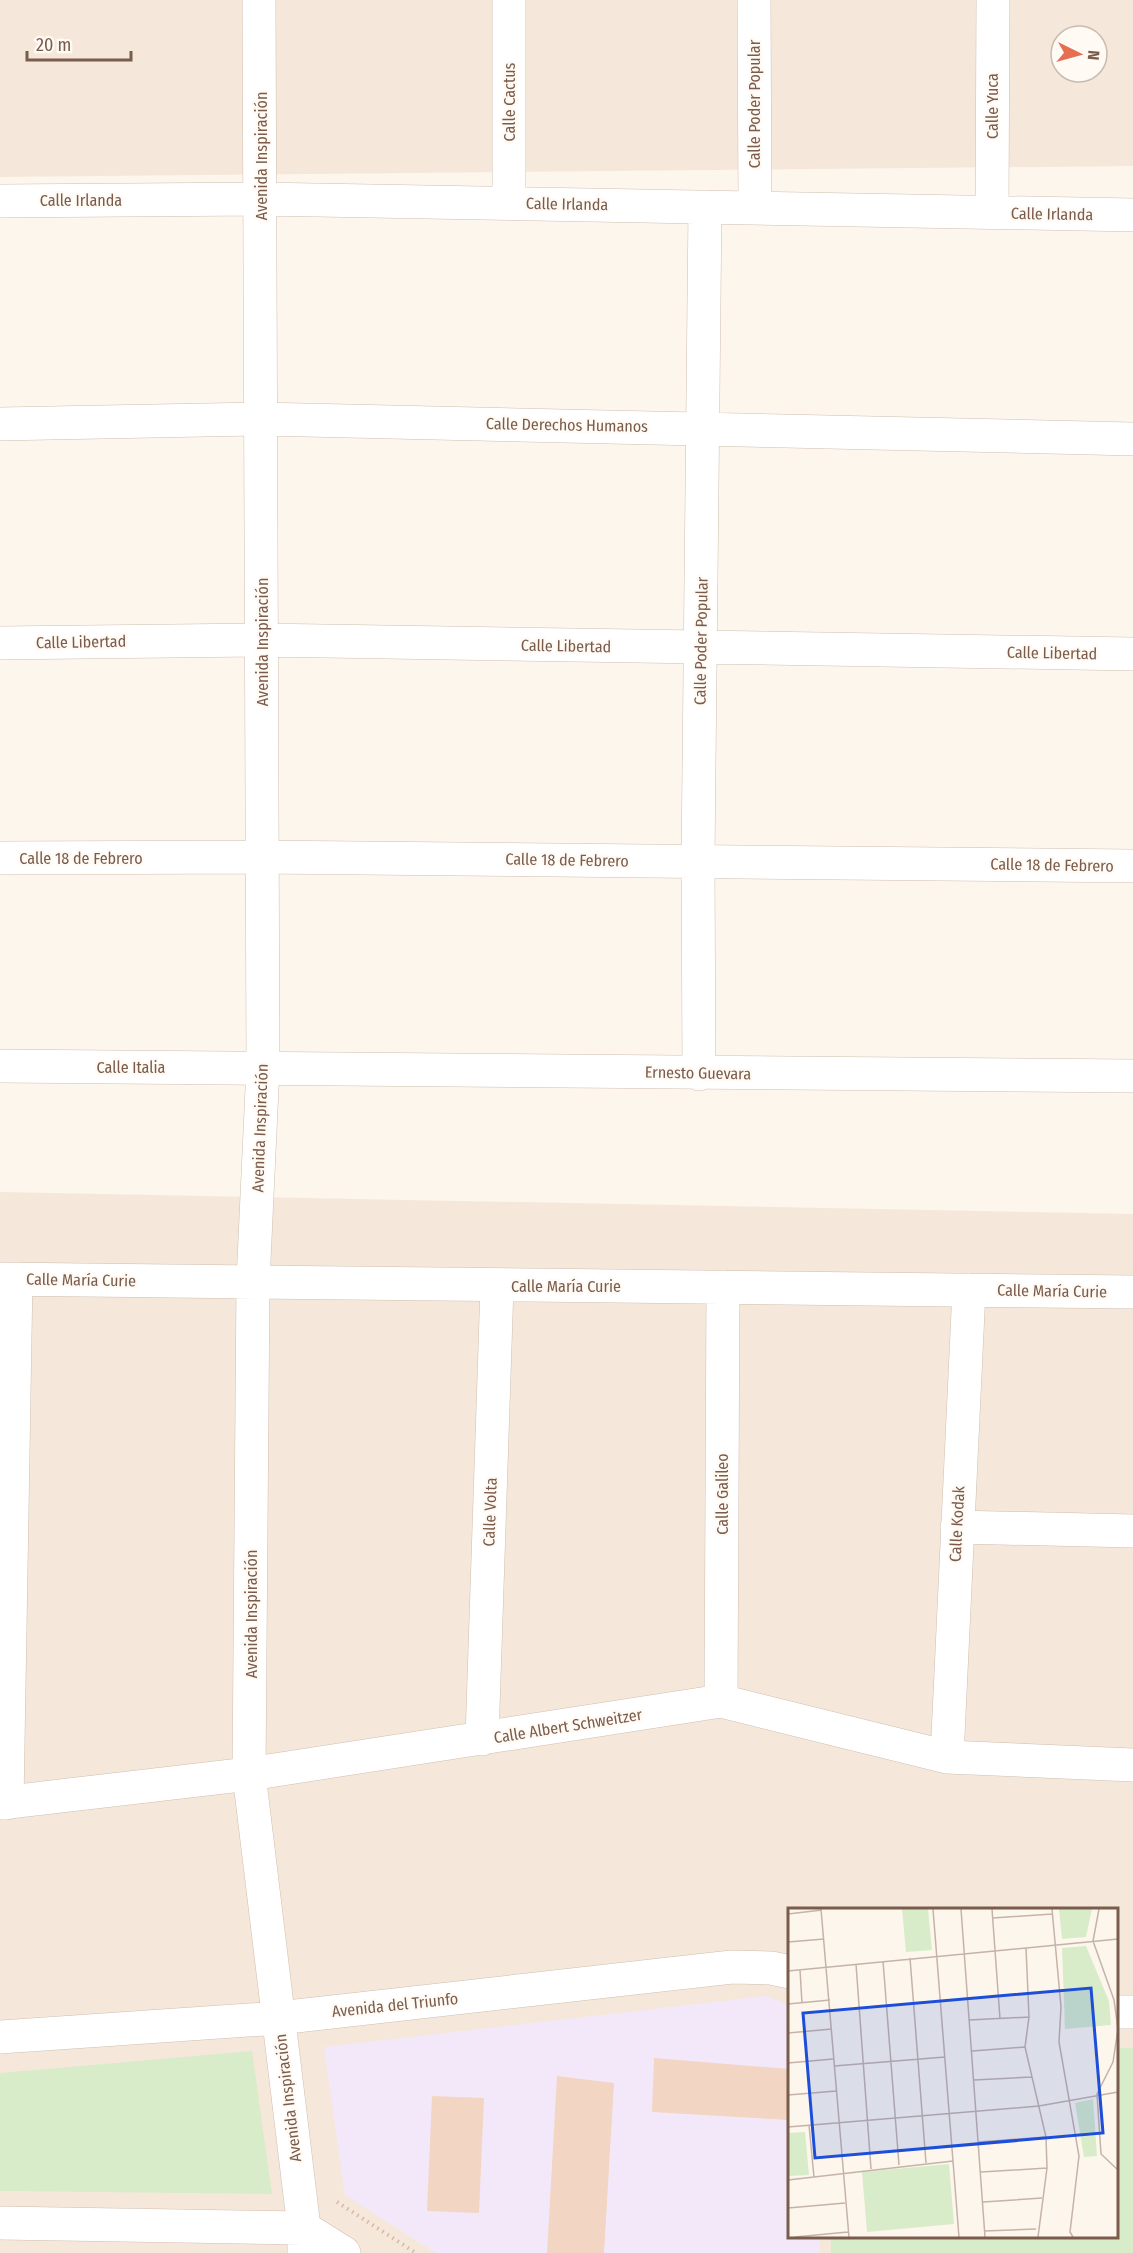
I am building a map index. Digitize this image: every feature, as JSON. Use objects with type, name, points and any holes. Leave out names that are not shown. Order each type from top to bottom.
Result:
[{"type":"street","name":"Avenida Inspiración","points":[[259,0],[263,1067],[253,1282],[249,1774],[304,2241]]},
{"type":"street","name":"Calle Cactus","points":[[509,0],[509,203]]},
{"type":"street","name":"Calle Poder Popular","points":[[754,0],[754,207]]},
{"type":"street","name":"Calle Yuca","points":[[992,213],[993,0]]},
{"type":"street","name":"Calle Irlanda","points":[[0,201],[261,199],[1133,216]]},
{"type":"street","name":"Calle Poder Popular","points":[[699,1074],[698,861],[705,207]]},
{"type":"street","name":"Calle Derechos Humanos","points":[[0,424],[261,419],[702,427],[1133,439]]},
{"type":"street","name":"Calle Libertad","points":[[0,643],[262,640],[1133,654]]},
{"type":"street","name":"Calle 18 de Febrero","points":[[0,858],[262,857],[1133,866]]},
{"type":"street","name":"Calle Italia","points":[[0,1066],[263,1067]]},
{"type":"street","name":"Ernesto Guevara","points":[[263,1067],[699,1074],[1133,1076]]},
{"type":"street","name":"Calle María Curie","points":[[8,1279],[1133,1292]]},
{"type":"street","points":[[3,1803],[8,1279]]},
{"type":"street","name":"Calle Volta","points":[[482,1739],[497,1286]]},
{"type":"street","name":"Calle Galileo","points":[[721,1701],[723,1287]]},
{"type":"street","name":"Calle Kodak","points":[[948,1757],[969,1290]]},
{"type":"street","points":[[957,1527],[1133,1531]]},
{"type":"street","name":"Calle Albert Schweitzer","points":[[3,1803],[249,1774],[721,1701],[948,1757],[1133,1765]]},
{"type":"street","name":"Avenida del Triunfo","points":[[0,2037],[279,2018],[732,1967],[771,1968],[788,1972]]},
{"type":"street","points":[[0,2223],[304,2241],[344,2253]]},
{"type":"path","points":[[336,2192],[337,2204],[416,2253]]},
{"type":"shaded area","points":[[0,0],[1133,0],[1133,166],[0,177]]},
{"type":"shaded area","points":[[0,1192],[1133,1214],[1133,2253],[0,2253]]},
{"type":"shaded area","points":[[767,1996],[788,2005],[788,2238],[820,2238],[820,2253],[436,2253],[345,2195],[324,2047]]},
{"type":"green space","points":[[1118,2048],[1133,2048],[1133,2253],[831,2253],[831,2238],[1118,2238]]},
{"type":"green space","points":[[252,2051],[272,2194],[0,2191],[0,2073]]},
{"type":"building","points":[[654,2058],[788,2069],[788,2120],[652,2112]]},
{"type":"building","points":[[557,2076],[614,2083],[604,2253],[547,2253]]},
{"type":"building","points":[[432,2096],[484,2098],[479,2213],[427,2211]]}]
